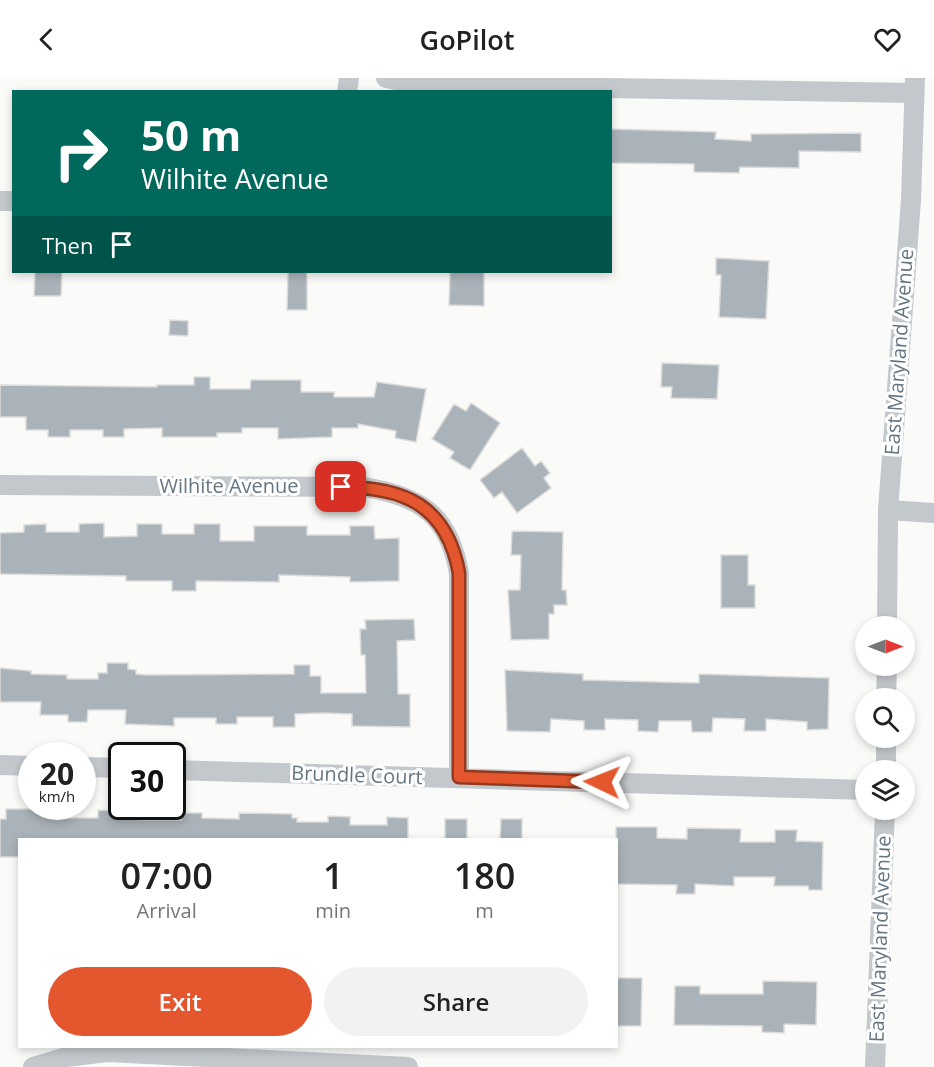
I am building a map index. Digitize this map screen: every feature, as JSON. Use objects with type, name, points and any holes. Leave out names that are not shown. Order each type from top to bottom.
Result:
[{"type":"street","points":[[386,78],[420,85],[914,85]]},
{"type":"street","name":"East Maryland Avenue","points":[[887,616],[888,510],[910,200],[914,85]]},
{"type":"street","name":"Wilhite Avenue","points":[[0,485],[364,487],[393,492],[422,504],[447,531],[456,552],[459,573],[459,777]]},
{"type":"street","points":[[888,510],[934,513]]},
{"type":"street","points":[[0,765],[18,766]]},
{"type":"street","name":"Brundle Court","points":[[186,770],[855,790]]},
{"type":"street","name":"East Maryland Avenue","points":[[875,1067],[885,820]]},
{"type":"street","points":[[33,1067],[66,1057],[106,1052],[408,1067]]},
{"type":"building","points":[[612,129],[716,132],[715,139],[751,141],[751,134],[861,133],[861,152],[799,151],[799,168],[740,167],[739,173],[694,172],[694,164],[612,163]]},
{"type":"building","points":[[716,258],[769,261],[766,319],[719,317],[721,275],[716,275]]},
{"type":"building","points":[[35,273],[62,273],[61,296],[34,296]]},
{"type":"building","points":[[288,273],[307,273],[307,310],[287,310]]},
{"type":"building","points":[[450,273],[484,273],[484,306],[449,305]]},
{"type":"building","points":[[170,320],[188,321],[188,336],[169,335]]},
{"type":"building","points":[[662,363],[719,365],[717,399],[671,398],[672,387],[661,387]]},
{"type":"building","points":[[194,377],[210,377],[210,389],[250,389],[251,380],[301,380],[301,392],[334,392],[334,397],[374,397],[377,382],[426,389],[416,442],[395,438],[396,431],[358,424],[358,428],[332,428],[332,437],[278,439],[278,428],[242,428],[242,433],[217,433],[217,437],[162,437],[162,428],[124,429],[124,437],[103,437],[103,430],[70,430],[70,437],[48,437],[48,430],[26,430],[26,417],[0,417],[0,385],[157,387],[157,385],[194,385]]},
{"type":"building","points":[[471,403],[500,423],[470,470],[450,458],[454,452],[432,439],[454,404],[466,411]]},
{"type":"building","points":[[522,448],[535,466],[541,461],[550,473],[544,478],[551,488],[517,513],[502,492],[494,498],[480,480]]},
{"type":"building","points":[[104,523],[104,537],[137,536],[137,524],[162,524],[162,534],[194,534],[194,524],[220,524],[220,541],[254,541],[254,526],[307,526],[307,535],[350,535],[350,526],[374,526],[375,539],[399,538],[399,581],[350,582],[350,577],[279,575],[279,582],[196,581],[196,591],[172,591],[172,581],[126,581],[126,576],[0,574],[0,533],[24,532],[24,525],[46,524],[46,532],[79,532],[79,524]]},
{"type":"building","points":[[512,531],[563,532],[562,590],[566,590],[567,605],[554,605],[554,614],[549,614],[549,639],[511,640],[508,590],[520,590],[521,555],[511,555]]},
{"type":"building","points":[[721,555],[748,555],[748,585],[755,585],[755,608],[721,608]]},
{"type":"building","points":[[414,619],[415,640],[397,641],[398,694],[410,694],[410,727],[352,726],[352,714],[321,713],[295,714],[295,727],[273,727],[273,717],[237,717],[237,724],[216,724],[216,718],[174,718],[174,726],[125,724],[126,710],[88,710],[87,722],[68,722],[68,715],[40,715],[41,702],[0,702],[0,668],[31,671],[31,674],[67,675],[67,679],[98,679],[98,673],[107,673],[107,663],[128,663],[128,669],[136,670],[136,674],[147,675],[294,674],[294,665],[310,665],[310,676],[321,676],[321,693],[366,693],[365,655],[361,655],[360,629],[366,629],[365,620]]},
{"type":"building","points":[[505,670],[583,674],[583,680],[699,683],[699,674],[829,678],[828,729],[807,730],[807,722],[766,719],[766,731],[744,731],[745,719],[713,718],[712,732],[692,732],[691,721],[659,721],[658,732],[638,731],[638,720],[605,719],[605,730],[584,730],[584,721],[551,719],[550,732],[507,731]]},
{"type":"building","points":[[6,809],[18,809],[18,820],[96,820],[98,810],[108,810],[108,820],[186,820],[186,813],[202,813],[202,818],[239,819],[239,813],[292,814],[292,818],[297,818],[297,822],[328,822],[328,816],[350,817],[350,825],[387,825],[387,817],[408,818],[408,838],[18,838],[18,857],[0,857],[0,819],[6,819]]},
{"type":"building","points":[[445,819],[467,819],[467,838],[445,838]]},
{"type":"building","points":[[501,819],[522,819],[522,838],[500,838]]},
{"type":"building","points":[[616,827],[657,827],[657,838],[687,839],[687,828],[741,829],[740,842],[775,842],[775,830],[797,830],[796,841],[823,842],[822,890],[809,890],[808,886],[774,886],[775,877],[734,877],[734,886],[695,884],[695,894],[676,894],[677,885],[618,884],[618,838],[616,838]]},
{"type":"building","points":[[618,978],[642,978],[641,1026],[618,1026]]},
{"type":"building","points":[[763,981],[817,982],[816,1025],[784,1024],[784,1033],[762,1032],[762,1026],[674,1025],[675,986],[700,986],[700,994],[763,994]]},
{"type":"route","points":[[341,487],[364,487],[393,492],[422,504],[447,531],[456,552],[459,573],[459,777],[602,782]]}]
